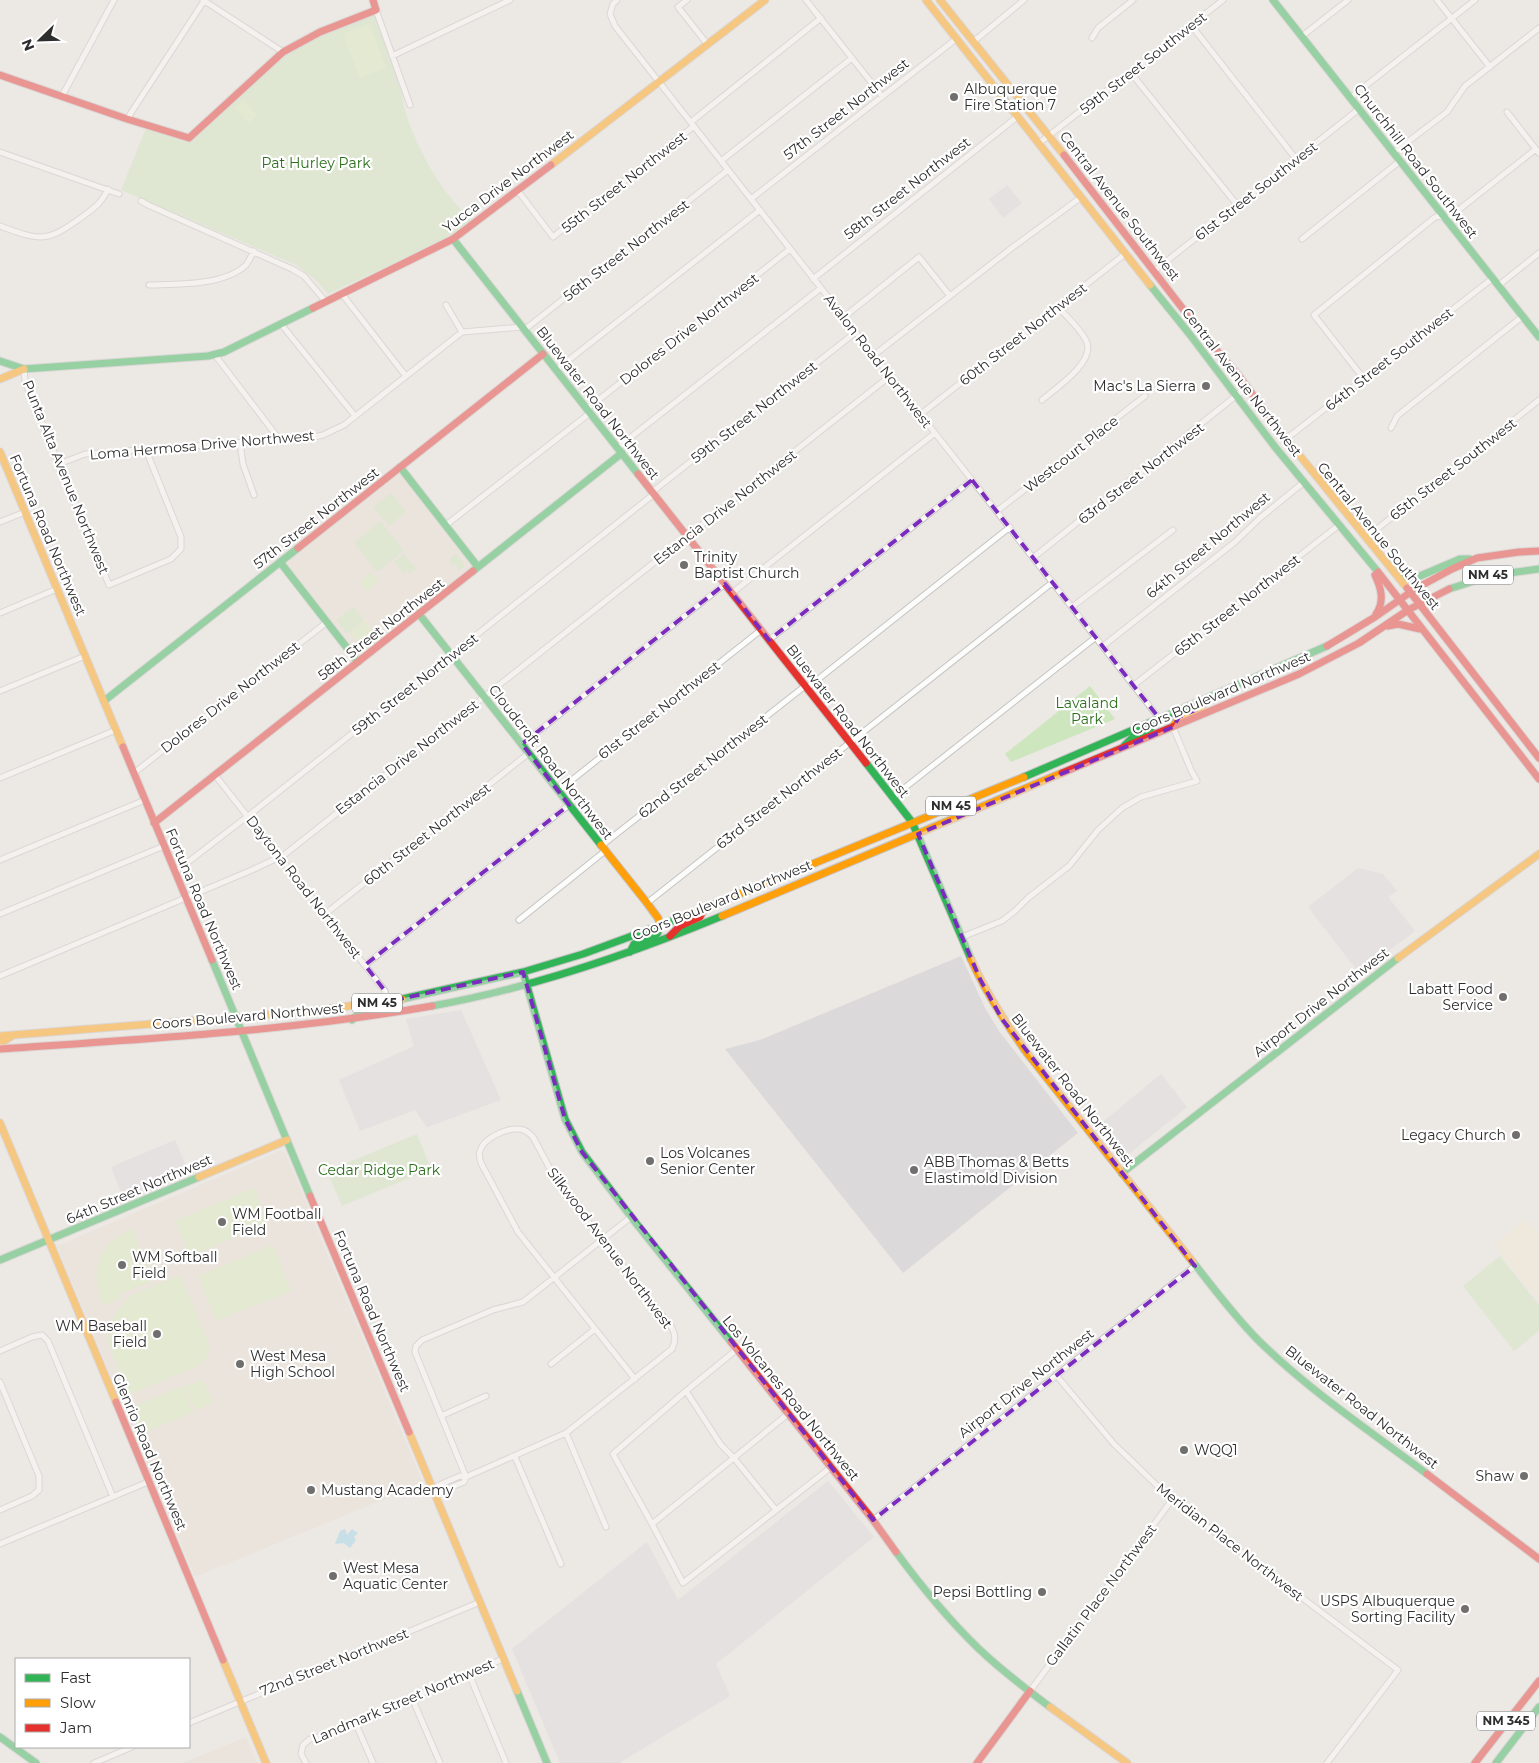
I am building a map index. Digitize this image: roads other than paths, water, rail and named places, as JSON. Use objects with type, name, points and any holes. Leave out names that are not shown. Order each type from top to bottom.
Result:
[{"type":"main road","points":[[0,75],[127,119],[190,138],[283,52],[313,35],[376,10],[373,0]]},
{"type":"main road","name":"Yucca Drive Northwest","points":[[215,355],[453,239],[765,0]]},
{"type":"main road","name":"Central Avenue Northwest","points":[[926,0],[1539,779]]},
{"type":"main road","name":"Central Avenue Southwest","points":[[940,0],[1286,439],[1367,537],[1539,758]]},
{"type":"main road","name":"Churchhill Road Southwest","points":[[1272,0],[1539,337]]},
{"type":"main road","name":"Bluewater Road Northwest","points":[[453,239],[912,822],[983,985],[1009,1029],[1222,1299],[1258,1340],[1293,1372],[1508,1532],[1539,1559]]},
{"type":"main road","name":"57th Street Northwest","points":[[104,701],[543,354]]},
{"type":"main road","points":[[0,379],[24,369],[215,355]]},
{"type":"main road","points":[[0,361],[24,369]]},
{"type":"main road","name":"58th Street Northwest","points":[[154,823],[478,567],[620,451]]},
{"type":"main road","name":"Fortuna Road Northwest","points":[[0,452],[547,1763]]},
{"type":"main road","points":[[400,467],[478,567]]},
{"type":"main road","name":"NM 45","points":[[1398,601],[1452,568],[1477,558],[1538,550]]},
{"type":"main road","points":[[1394,572],[1413,579],[1460,560],[1477,558]]},
{"type":"main road","points":[[280,562],[358,662]]},
{"type":"main road","points":[[1370,563],[1380,585],[1382,598],[1380,608],[1370,621]]},
{"type":"main road","name":"NM 45","points":[[1407,611],[1439,593],[1484,576],[1506,571],[1539,569]]},
{"type":"main road","name":"Coors Boulevard Northwest","points":[[0,1036],[303,1012],[386,1002],[523,972],[584,954],[661,926],[1053,765],[1159,718],[1207,700],[1320,650],[1370,621],[1398,601]]},
{"type":"main road","name":"Coors Boulevard Northwest","points":[[0,1049],[352,1020],[480,996],[575,970],[670,937],[1283,682],[1324,663],[1407,611]]},
{"type":"main road","name":"Cloudcroft Road Northwest","points":[[419,614],[647,903],[658,918],[661,926]]},
{"type":"main road","points":[[1383,627],[1398,624],[1421,629]]},
{"type":"main road","points":[[1320,650],[1324,663]]},
{"type":"main road","points":[[1173,727],[1179,717],[1202,707],[1207,700]]},
{"type":"main road","points":[[1120,749],[1132,738],[1150,730],[1159,718]]},
{"type":"main road","name":"Airport Drive Northwest","points":[[1122,1173],[1367,981],[1539,854]]},
{"type":"main road","points":[[670,937],[675,929],[700,916],[704,908]]},
{"type":"main road","points":[[630,952],[634,944],[657,934],[661,926]]},
{"type":"main road","name":"Los Volcanes Road Northwest","points":[[523,972],[566,1119],[582,1152],[631,1217],[873,1520],[903,1562],[958,1628],[1000,1667],[1126,1763]]},
{"type":"main road","points":[[416,1008],[422,1002],[446,994],[455,988]]},
{"type":"main road","points":[[352,1020],[356,1014],[380,1009],[386,1002]]},
{"type":"main road","points":[[0,1041],[4,1041],[14,1035]]},
{"type":"main road","name":"Glenrio Road Northwest","points":[[0,1123],[266,1763]]},
{"type":"main road","name":"64th Street Northwest","points":[[0,1260],[287,1140]]},
{"type":"main road","name":"NM 345","points":[[1475,1763],[1539,1681]]},
{"type":"main road","points":[[976,1763],[1030,1691]]},
{"type":"main road","name":"NM 345","points":[[1496,1763],[1539,1708]]},
{"type":"main road","points":[[0,1737],[15,1748]]},
{"type":"main road","points":[[15,1748],[36,1763]]},
{"type":"street","points":[[62,96],[114,0]]},
{"type":"street","points":[[127,119],[203,0],[283,52]]},
{"type":"street","points":[[392,56],[510,0]]},
{"type":"street","name":"Avalon Road Northwest","points":[[617,0],[611,9],[611,20],[1159,718]]},
{"type":"street","points":[[687,0],[678,7],[708,45]]},
{"type":"street","points":[[806,0],[882,96]]},
{"type":"street","points":[[973,42],[1024,0]]},
{"type":"street","points":[[1092,38],[1098,28],[1133,0]]},
{"type":"street","name":"59th Street Southwest","points":[[1038,144],[1223,0]]},
{"type":"street","points":[[1301,36],[1348,0]]},
{"type":"street","points":[[1437,0],[1490,67]]},
{"type":"street","points":[[1350,98],[1474,0]]},
{"type":"street","points":[[376,10],[410,105]]},
{"type":"street","name":"55th Street Northwest","points":[[518,191],[553,237],[821,18]]},
{"type":"street","points":[[1192,26],[1296,160]]},
{"type":"street","points":[[1393,153],[1447,112],[1465,86],[1539,28]]},
{"type":"street","name":"57th Street Northwest","points":[[751,199],[956,40]]},
{"type":"street","points":[[721,161],[852,58]]},
{"type":"street","points":[[1131,72],[1238,206]]},
{"type":"street","name":"61st Street Southwest","points":[[1154,271],[1359,109]]},
{"type":"street","points":[[1364,379],[1314,315],[1434,218],[1438,216],[1447,219],[1537,151],[1507,112]]},
{"type":"street","name":"58th Street Northwest","points":[[813,279],[1017,117]]},
{"type":"street","points":[[0,152],[119,194]]},
{"type":"street","points":[[1302,239],[1400,161]]},
{"type":"street","name":"56th Street Northwest","points":[[523,328],[728,170]]},
{"type":"street","points":[[0,226],[27,236],[50,236],[59,233],[103,200],[108,189]]},
{"type":"street","points":[[874,355],[1080,198]]},
{"type":"street","points":[[142,201],[148,206],[254,251],[304,276],[326,302]]},
{"type":"street","points":[[556,370],[760,210]]},
{"type":"street","name":"Dolores Drive Northwest","points":[[446,525],[790,249]]},
{"type":"street","points":[[149,286],[208,282],[220,279],[247,264],[254,251]]},
{"type":"street","points":[[1499,285],[1539,253]]},
{"type":"street","name":"60th Street Northwest","points":[[921,414],[1125,254]]},
{"type":"street","points":[[844,317],[919,257],[950,296]]},
{"type":"street","name":"64th Street Southwest","points":[[1286,439],[1493,278]]},
{"type":"street","name":"58th Street Northwest","points":[[620,451],[821,288]]},
{"type":"street","points":[[342,294],[405,375]]},
{"type":"street","points":[[446,305],[462,332],[523,328]]},
{"type":"street","points":[[1042,400],[1082,366],[1089,352],[1087,342],[1082,334],[1058,307]]},
{"type":"street","points":[[1391,428],[1397,416],[1523,316]]},
{"type":"street","points":[[281,324],[355,416]]},
{"type":"street","name":"Loma Hermosa Drive Northwest","points":[[59,464],[85,454],[323,435],[344,425],[405,375],[462,332]]},
{"type":"street","name":"59th Street Northwest","points":[[175,872],[451,656],[856,332]]},
{"type":"street","points":[[215,355],[279,439]]},
{"type":"street","name":"Punta Alta Avenue Northwest","points":[[24,369],[25,382],[109,585],[171,559],[181,549],[181,536],[146,450]]},
{"type":"street","name":"Estancia Drive Northwest","points":[[0,976],[187,898],[279,857],[890,376]]},
{"type":"street","name":"63rd Street Northwest","points":[[1034,557],[1247,388]]},
{"type":"street","name":"Westcourt Place","points":[[997,511],[1145,396]]},
{"type":"street","name":"65th Street Southwest","points":[[1367,537],[1539,400]]},
{"type":"street","points":[[732,593],[935,433]]},
{"type":"street","points":[[240,443],[243,464],[254,495]]},
{"type":"street","points":[[769,640],[972,480]]},
{"type":"street","name":"64th Street Northwest","points":[[1104,646],[1235,542],[1260,518],[1304,482]]},
{"type":"street","points":[[0,522],[25,512]]},
{"type":"street","name":"65th Street Northwest","points":[[1134,685],[1339,525]]},
{"type":"street","name":"62nd Street Northwest","points":[[518,920],[603,849],[1010,527]]},
{"type":"street","points":[[1072,607],[1173,530]]},
{"type":"street","name":"63rd Street Northwest","points":[[647,903],[1053,582]]},
{"type":"street","points":[[522,744],[725,584]]},
{"type":"street","points":[[0,613],[57,589]]},
{"type":"street","name":"Dolores Drive Northwest","points":[[134,773],[327,622]]},
{"type":"street","name":"61st Street Northwest","points":[[558,791],[761,630]]},
{"type":"street","points":[[892,797],[1096,637]]},
{"type":"street","points":[[0,691],[85,656]]},
{"type":"street","points":[[962,937],[992,926],[1009,916],[1028,898],[1070,866],[1098,830],[1122,808],[1141,798],[1197,781],[1173,727]]},
{"type":"street","points":[[0,778],[116,730]]},
{"type":"street","name":"60th Street Northwest","points":[[325,914],[528,753]]},
{"type":"street","name":"Daytona Road Northwest","points":[[215,775],[385,991],[386,1002]]},
{"type":"street","points":[[0,860],[145,800]]},
{"type":"street","points":[[365,965],[568,805]]},
{"type":"street","points":[[0,914],[164,846]]},
{"type":"street","name":"Silkwood Avenue Northwest","points":[[554,1277],[518,1232],[481,1163],[479,1155],[484,1143],[502,1133],[520,1129],[527,1131],[533,1137],[557,1182],[672,1328],[675,1337],[672,1349],[635,1379]]},
{"type":"street","points":[[466,1477],[415,1352],[416,1346],[422,1340],[493,1310],[523,1302],[631,1217]]},
{"type":"street","name":"Airport Drive Northwest","points":[[873,1520],[1195,1266]]},
{"type":"street","points":[[433,1491],[460,1476],[466,1477],[566,1433],[635,1379],[554,1277]]},
{"type":"street","points":[[551,1364],[595,1329]]},
{"type":"street","points":[[0,1351],[32,1337],[42,1335],[48,1341],[113,1496]]},
{"type":"street","points":[[736,1350],[686,1390],[613,1454],[683,1583],[830,1468]]},
{"type":"street","name":"Meridian Place Northwest","points":[[1056,1375],[1114,1444],[1172,1500],[1398,1670],[1327,1763]]},
{"type":"street","points":[[0,1382],[39,1476],[39,1490],[32,1496],[0,1510]]},
{"type":"street","points":[[686,1390],[720,1445],[734,1458],[776,1510]]},
{"type":"street","points":[[441,1416],[486,1396]]},
{"type":"street","points":[[652,1524],[788,1414]]},
{"type":"street","points":[[566,1433],[606,1527]]},
{"type":"street","points":[[515,1457],[561,1564]]},
{"type":"street","points":[[0,1544],[148,1482]]},
{"type":"street","name":"Gallatin Place Northwest","points":[[1030,1691],[1172,1500]]},
{"type":"street","name":"72nd Street Northwest","points":[[190,1723],[480,1602]]},
{"type":"street","name":"Landmark Street Northwest","points":[[306,1763],[301,1754],[303,1745],[310,1739],[319,1737],[503,1659]]},
{"type":"street","points":[[469,1674],[506,1763]]},
{"type":"street","points":[[412,1698],[440,1763]]},
{"type":"street","points":[[355,1722],[373,1763]]},
{"type":"street","points":[[94,1763],[130,1748]]},
{"type":"water","points":[[345,1529],[347,1535],[352,1529],[358,1533],[354,1537],[356,1540],[350,1548],[344,1543],[335,1544],[340,1531]]},
{"type":"place","name":"Albuquerque Fire Station 7","points":[[954,97]]},
{"type":"place","name":"Mac's La Sierra","points":[[1206,386]]},
{"type":"place","name":"Trinity Baptist Church","points":[[684,565]]},
{"type":"place","name":"Labatt Food Service","points":[[1503,997]]},
{"type":"place","name":"Legacy Church","points":[[1516,1135]]},
{"type":"place","name":"Los Volcanes Senior Center","points":[[650,1161]]},
{"type":"place","name":"ABB Thomas & Betts Elastimold Division","points":[[914,1170]]},
{"type":"place","name":"WM Football Field","points":[[222,1222]]},
{"type":"place","name":"WM Softball Field","points":[[122,1265]]},
{"type":"place","name":"WM Baseball Field","points":[[157,1334]]},
{"type":"place","name":"West Mesa High School","points":[[240,1364]]},
{"type":"place","name":"WQQ1","points":[[1184,1450]]},
{"type":"place","name":"Shaw","points":[[1524,1476]]},
{"type":"place","name":"Mustang Academy","points":[[311,1490]]},
{"type":"place","name":"West Mesa Aquatic Center","points":[[333,1576]]},
{"type":"place","name":"Pepsi Bottling","points":[[1042,1592]]},
{"type":"place","name":"USPS Albuquerque Sorting Facility","points":[[1465,1609]]},
{"type":"park label","name":"Pat Hurley Park","points":[[316,163]]},
{"type":"park label","name":"Lavaland Park","points":[[1087,712]]},
{"type":"park label","name":"Cedar Ridge Park","points":[[379,1170]]}]
